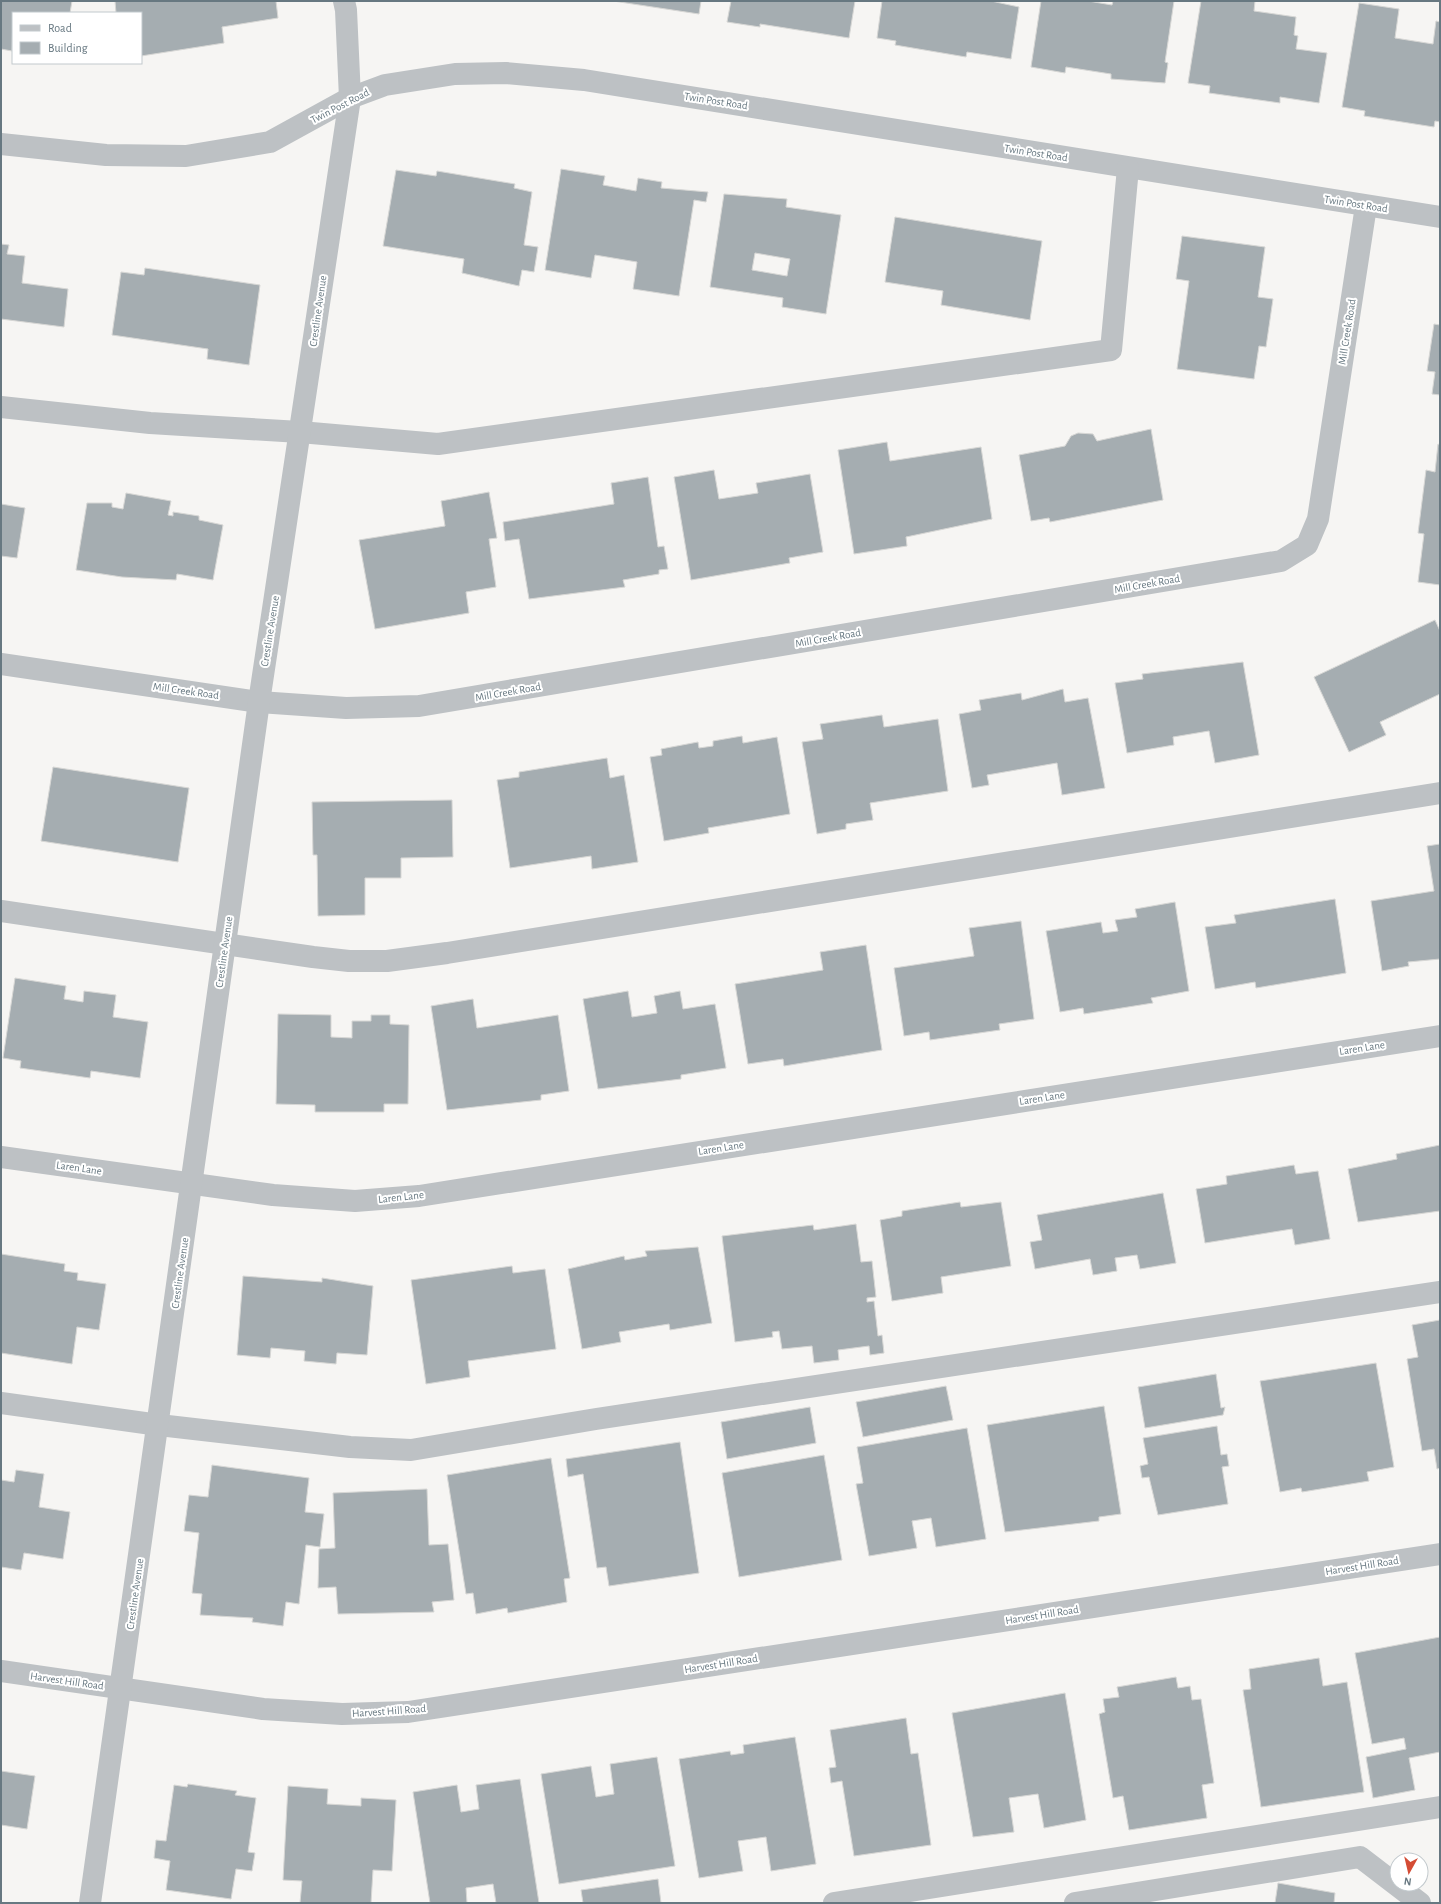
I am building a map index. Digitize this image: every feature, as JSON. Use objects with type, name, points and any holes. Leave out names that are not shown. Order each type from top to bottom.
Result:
[{"type":"street","name":"Crestline Avenue","points":[[90,1903],[193,1184],[259,702],[350,98],[346,10],[344,1]]},
{"type":"street","name":"Twin Post Road","points":[[1,144],[106,155],[186,156],[270,142],[350,98],[384,84],[455,74],[506,73],[592,82],[1440,217]]},
{"type":"street","points":[[1,407],[150,423],[300,432],[438,444],[1111,350],[1128,168]]},
{"type":"street","name":"Mill Creek Road","points":[[1,664],[259,702],[346,708],[420,706],[1281,561],[1307,545],[1318,518],[1366,206]]},
{"type":"street","points":[[1,911],[349,961],[394,960],[455,952],[1440,793]]},
{"type":"street","name":"Laren Lane","points":[[1,1157],[273,1195],[355,1201],[419,1196],[1440,1036]]},
{"type":"street","points":[[1,1403],[159,1425],[350,1447],[411,1450],[596,1419],[1440,1292]]},
{"type":"street","name":"Harvest Hill Road","points":[[1,1671],[263,1708],[342,1714],[408,1712],[1440,1554]]},
{"type":"street","points":[[834,1903],[1440,1807]]},
{"type":"street","points":[[1075,1903],[1360,1857],[1420,1903]]},
{"type":"building","points":[[1,1],[72,1],[70,12],[12,12],[12,51],[1,49]]},
{"type":"building","points":[[115,1],[276,1],[278,18],[222,27],[224,43],[142,56],[142,12],[116,12]]},
{"type":"building","points":[[613,1],[701,1],[699,14]]},
{"type":"building","points":[[731,1],[855,1],[849,38],[760,24],[760,27],[727,22]]},
{"type":"building","points":[[882,1],[991,1],[1019,7],[1011,59],[967,52],[966,57],[895,45],[896,41],[877,38]]},
{"type":"building","points":[[1041,1],[1088,1],[1112,5],[1113,1],[1174,1],[1165,62],[1168,63],[1165,83],[1111,79],[1111,74],[1066,67],[1065,73],[1031,67]]},
{"type":"building","points":[[1201,1],[1255,1],[1254,11],[1296,17],[1294,35],[1298,36],[1296,49],[1327,53],[1319,103],[1280,97],[1280,103],[1209,93],[1210,86],[1188,83]]},
{"type":"building","points":[[1359,3],[1399,9],[1395,38],[1433,44],[1436,21],[1440,22],[1440,122],[1435,121],[1434,127],[1364,116],[1365,111],[1342,107]]},
{"type":"building","points":[[561,169],[605,176],[603,185],[636,191],[638,178],[662,182],[661,188],[708,192],[706,202],[694,200],[679,296],[633,289],[637,262],[595,255],[591,278],[545,270]]},
{"type":"building","points":[[396,170],[436,176],[437,171],[515,184],[514,188],[532,192],[524,245],[538,247],[534,272],[522,270],[519,286],[462,273],[464,259],[383,246]]},
{"type":"building","points":[[724,194],[787,199],[786,207],[841,215],[826,314],[782,307],[783,298],[710,287]],"holes":[[[755,253],[790,259],[787,276],[752,270]]]},
{"type":"building","points":[[895,217],[1042,241],[1030,320],[941,305],[943,291],[885,282]]},
{"type":"building","points":[[1182,236],[1265,247],[1258,297],[1273,299],[1266,347],[1259,346],[1254,379],[1177,369],[1189,281],[1176,279]]},
{"type":"building","points":[[1,244],[9,245],[7,254],[25,256],[22,283],[68,289],[64,327],[1,319]]},
{"type":"building","points":[[145,268],[260,285],[249,365],[207,359],[208,349],[112,335],[121,272],[144,275]]},
{"type":"building","points":[[1434,324],[1440,325],[1440,395],[1432,394],[1435,372],[1427,371]]},
{"type":"building","points":[[1151,429],[1163,500],[1050,522],[1049,518],[1031,521],[1019,455],[1065,446],[1071,436],[1078,433],[1093,434],[1097,441]]},
{"type":"building","points":[[887,442],[890,461],[981,447],[992,519],[906,537],[907,546],[854,554],[838,450]]},
{"type":"building","points":[[1438,444],[1440,445],[1440,585],[1418,582],[1424,534],[1418,533],[1426,470],[1435,472]]},
{"type":"building","points":[[714,470],[719,499],[758,493],[756,483],[810,474],[823,552],[789,558],[790,563],[691,580],[674,477]]},
{"type":"building","points":[[648,477],[658,547],[664,546],[668,569],[659,570],[659,574],[623,580],[625,587],[529,599],[519,539],[505,541],[503,522],[614,504],[611,483]]},
{"type":"building","points":[[489,492],[497,538],[489,539],[496,587],[466,592],[469,613],[375,629],[359,540],[445,526],[441,501]]},
{"type":"building","points":[[126,493],[171,501],[168,515],[173,516],[173,512],[199,516],[199,520],[223,525],[213,580],[177,574],[176,580],[122,577],[76,570],[87,503],[112,503],[112,507],[123,509]]},
{"type":"building","points":[[1,504],[25,508],[17,558],[1,556]]},
{"type":"building","points":[[1435,620],[1440,631],[1440,694],[1380,722],[1386,735],[1349,752],[1314,677]]},
{"type":"building","points":[[1243,662],[1259,755],[1215,763],[1209,731],[1173,737],[1174,745],[1127,753],[1115,683],[1143,679],[1142,674]]},
{"type":"building","points":[[1063,689],[1065,702],[1088,698],[1105,788],[1062,795],[1057,763],[987,775],[989,785],[972,788],[959,714],[981,710],[979,700],[1021,693],[1022,700]]},
{"type":"building","points":[[882,715],[884,727],[938,719],[948,791],[870,803],[873,820],[846,824],[846,829],[817,834],[802,742],[823,739],[820,724]]},
{"type":"building","points":[[742,736],[743,743],[777,737],[790,814],[708,828],[709,833],[664,841],[650,757],[662,755],[661,749],[698,742],[699,748],[713,746],[713,741]]},
{"type":"building","points":[[607,758],[610,778],[624,775],[638,862],[592,869],[591,856],[510,868],[497,780],[519,777],[519,772]]},
{"type":"building","points":[[53,767],[189,788],[178,862],[41,841]]},
{"type":"building","points":[[452,800],[453,857],[401,858],[401,878],[365,878],[365,915],[318,916],[317,855],[313,855],[312,802]]},
{"type":"building","points":[[1440,844],[1440,959],[1408,962],[1409,966],[1382,971],[1371,901],[1434,891],[1427,846]]},
{"type":"building","points":[[1335,899],[1346,973],[1256,988],[1255,982],[1215,989],[1205,927],[1236,923],[1234,915]]},
{"type":"building","points":[[1175,902],[1189,991],[1151,998],[1153,1003],[1084,1014],[1083,1008],[1060,1012],[1046,931],[1101,922],[1103,933],[1118,931],[1115,920],[1137,917],[1135,909]]},
{"type":"building","points":[[1021,921],[1034,1019],[999,1024],[1000,1030],[930,1040],[929,1032],[904,1036],[894,968],[974,956],[969,928]]},
{"type":"building","points":[[866,945],[882,1050],[784,1066],[783,1059],[748,1064],[735,984],[823,970],[820,952]]},
{"type":"building","points":[[15,978],[66,986],[64,999],[83,1002],[84,991],[116,995],[113,1017],[148,1022],[140,1078],[91,1071],[90,1078],[20,1068],[21,1061],[3,1058]]},
{"type":"building","points":[[628,991],[632,1017],[657,1013],[654,996],[680,991],[683,1009],[715,1004],[726,1068],[681,1075],[681,1079],[598,1089],[583,999]]},
{"type":"building","points":[[473,999],[477,1028],[558,1015],[569,1091],[541,1095],[541,1100],[447,1110],[431,1006]]},
{"type":"building","points":[[278,1014],[331,1015],[331,1037],[352,1038],[352,1021],[371,1021],[371,1015],[390,1015],[390,1024],[409,1025],[408,1104],[384,1104],[384,1112],[315,1112],[315,1105],[276,1104]]},
{"type":"building","points":[[1440,1145],[1440,1211],[1358,1222],[1348,1169],[1397,1159],[1396,1154]]},
{"type":"building","points":[[1294,1165],[1296,1174],[1318,1171],[1330,1239],[1295,1245],[1292,1229],[1205,1243],[1196,1189],[1227,1184],[1226,1176]]},
{"type":"building","points":[[1163,1193],[1176,1263],[1140,1269],[1137,1255],[1115,1258],[1117,1271],[1093,1275],[1090,1259],[1035,1269],[1030,1242],[1042,1240],[1037,1215]]},
{"type":"building","points":[[960,1202],[961,1207],[1001,1202],[1011,1266],[941,1277],[943,1293],[892,1301],[880,1220],[902,1216],[902,1211]]},
{"type":"building","points":[[856,1224],[861,1262],[872,1261],[876,1297],[867,1298],[867,1302],[874,1301],[878,1336],[882,1335],[884,1353],[870,1355],[869,1346],[838,1350],[839,1360],[814,1363],[812,1346],[782,1349],[779,1331],[772,1332],[773,1337],[735,1342],[722,1236],[813,1225],[814,1230]]},
{"type":"building","points":[[698,1247],[712,1323],[670,1330],[669,1324],[619,1332],[621,1342],[582,1349],[568,1269],[624,1256],[625,1260],[647,1256],[645,1251]]},
{"type":"building","points":[[1,1254],[65,1264],[64,1271],[78,1273],[77,1280],[106,1284],[99,1330],[77,1327],[72,1364],[1,1353]]},
{"type":"building","points":[[512,1266],[513,1273],[545,1269],[556,1349],[468,1361],[470,1377],[426,1384],[411,1280]]},
{"type":"building","points":[[243,1276],[322,1282],[322,1278],[373,1286],[367,1355],[337,1353],[336,1364],[304,1361],[305,1351],[271,1348],[270,1358],[237,1355]]},
{"type":"building","points":[[1440,1320],[1440,1468],[1437,1469],[1434,1449],[1422,1451],[1407,1359],[1418,1357],[1412,1325]]},
{"type":"building","points":[[1376,1363],[1394,1467],[1367,1472],[1369,1481],[1302,1492],[1301,1488],[1280,1492],[1260,1381]]},
{"type":"building","points":[[1216,1374],[1221,1408],[1225,1407],[1223,1415],[1145,1428],[1138,1387]]},
{"type":"building","points":[[946,1386],[953,1420],[863,1437],[856,1402]]},
{"type":"building","points":[[1104,1406],[1121,1514],[1099,1517],[1099,1521],[1005,1532],[987,1425]]},
{"type":"building","points":[[810,1407],[816,1443],[727,1459],[721,1422]]},
{"type":"building","points":[[1217,1426],[1221,1455],[1227,1454],[1229,1466],[1222,1467],[1228,1504],[1158,1515],[1149,1477],[1142,1478],[1140,1466],[1148,1464],[1143,1438]]},
{"type":"building","points":[[967,1428],[986,1539],[936,1547],[931,1518],[912,1521],[917,1548],[869,1556],[856,1484],[863,1483],[857,1447]]},
{"type":"building","points":[[680,1442],[699,1573],[609,1586],[606,1567],[597,1568],[583,1474],[568,1477],[566,1459]]},
{"type":"building","points":[[824,1455],[842,1560],[739,1577],[722,1473]]},
{"type":"building","points":[[551,1458],[570,1578],[564,1579],[567,1602],[508,1613],[507,1608],[476,1614],[473,1593],[466,1594],[447,1475]]},
{"type":"building","points":[[212,1465],[309,1478],[305,1512],[324,1514],[320,1547],[306,1545],[299,1604],[286,1602],[283,1626],[252,1622],[253,1618],[200,1615],[202,1594],[192,1593],[199,1533],[184,1531],[189,1495],[208,1497]]},
{"type":"building","points":[[16,1470],[44,1474],[39,1507],[70,1512],[63,1559],[24,1553],[21,1570],[1,1567],[1,1480],[14,1482]]},
{"type":"building","points":[[427,1489],[429,1545],[448,1544],[454,1600],[432,1602],[434,1612],[338,1614],[336,1587],[318,1588],[319,1549],[335,1548],[333,1493]]},
{"type":"building","points":[[1440,1637],[1440,1752],[1409,1758],[1415,1790],[1373,1798],[1366,1757],[1406,1749],[1404,1738],[1372,1744],[1355,1653]]},
{"type":"building","points":[[1319,1658],[1323,1686],[1347,1682],[1364,1792],[1261,1807],[1243,1690],[1251,1689],[1249,1669]]},
{"type":"building","points":[[1176,1677],[1178,1688],[1190,1686],[1192,1700],[1201,1699],[1214,1783],[1202,1785],[1207,1818],[1129,1830],[1123,1796],[1113,1798],[1099,1714],[1105,1712],[1103,1699],[1119,1697],[1117,1687]]},
{"type":"building","points":[[1065,1693],[1086,1820],[1044,1828],[1038,1794],[1009,1798],[1014,1832],[973,1837],[952,1713]]},
{"type":"building","points":[[906,1718],[911,1754],[918,1753],[931,1845],[854,1856],[842,1781],[831,1783],[829,1768],[836,1767],[830,1730]]},
{"type":"building","points":[[795,1737],[816,1864],[771,1871],[766,1837],[738,1841],[743,1871],[699,1878],[679,1759],[730,1751],[731,1755],[744,1753],[743,1745]]},
{"type":"building","points":[[657,1757],[675,1866],[559,1884],[541,1774],[591,1766],[596,1797],[614,1794],[610,1764]]},
{"type":"building","points":[[1,1771],[35,1776],[27,1829],[1,1825]]},
{"type":"building","points":[[520,1779],[539,1903],[496,1903],[493,1884],[466,1888],[467,1903],[430,1903],[413,1792],[457,1785],[461,1812],[479,1809],[476,1785]]},
{"type":"building","points":[[188,1784],[237,1791],[235,1795],[256,1798],[248,1852],[255,1853],[252,1871],[236,1869],[231,1899],[166,1890],[170,1861],[154,1858],[156,1840],[166,1841],[174,1785],[187,1787]]},
{"type":"building","points":[[288,1786],[328,1789],[327,1804],[361,1806],[361,1798],[396,1800],[392,1871],[373,1870],[371,1903],[300,1903],[302,1881],[283,1880]]},
{"type":"building","points":[[658,1879],[661,1903],[583,1903],[581,1890]]},
{"type":"building","points":[[1278,1883],[1335,1893],[1334,1903],[1275,1903]]}]
